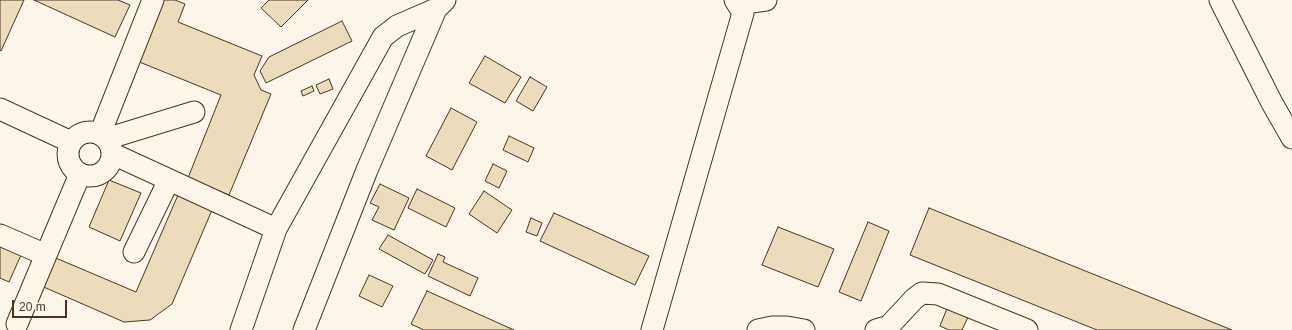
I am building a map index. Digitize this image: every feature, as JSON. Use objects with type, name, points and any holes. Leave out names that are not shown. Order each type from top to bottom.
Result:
[{"type":"lane","points":[[153,0],[106,142],[111,162],[106,170],[98,175],[89,176],[80,174],[72,168],[68,160],[68,150],[71,142],[84,132],[92,132],[106,142],[170,180],[276,229]]},
{"type":"lane","points":[[652,330],[743,13],[736,2],[766,0]]},
{"type":"lane","points":[[1220,0],[1272,103],[1292,138]]},
{"type":"lane","points":[[241,330],[276,229],[383,37],[397,26],[440,5]]},
{"type":"lane","points":[[304,330],[367,170],[440,5]]},
{"type":"lane","points":[[1272,103],[1292,114]]},
{"type":"lane","points":[[0,109],[71,142]]},
{"type":"lane","points":[[106,142],[194,112]]},
{"type":"lane","points":[[17,324],[80,174]]},
{"type":"lane","points":[[134,252],[170,180]]},
{"type":"lane","points":[[0,235],[46,255]]},
{"type":"lane","points":[[876,330],[890,326],[914,299],[922,293],[938,294],[1027,330]]},
{"type":"lane","points":[[758,330],[772,327],[787,327],[804,330]]},
{"type":"building","points":[[0,0],[24,0],[1,51],[0,50]]},
{"type":"building","points":[[34,0],[118,0],[130,5],[115,37]]},
{"type":"building","points":[[157,0],[175,0],[185,4],[178,22],[262,56],[254,75],[261,90],[271,94],[229,195],[188,178],[221,95],[132,59]]},
{"type":"building","points":[[269,0],[308,0],[281,27],[261,8]]},
{"type":"building","points":[[342,21],[352,41],[266,83],[260,71],[269,57]]},
{"type":"building","points":[[485,56],[521,77],[505,103],[469,83]]},
{"type":"building","points":[[530,77],[547,87],[533,111],[516,101]]},
{"type":"building","points":[[329,79],[333,89],[320,94],[316,85]]},
{"type":"building","points":[[312,86],[314,91],[303,96],[301,91]]},
{"type":"building","points":[[451,108],[477,122],[452,170],[426,156]]},
{"type":"building","points":[[509,136],[534,148],[528,162],[503,150]]},
{"type":"building","points":[[493,164],[507,171],[499,188],[485,181]]},
{"type":"building","points":[[109,180],[141,193],[120,241],[89,227]]},
{"type":"building","points":[[380,184],[409,198],[394,230],[372,220],[379,207],[370,203]]},
{"type":"building","points":[[417,189],[455,208],[446,227],[408,208]]},
{"type":"building","points":[[484,191],[512,210],[497,233],[469,214]]},
{"type":"building","points":[[178,195],[212,210],[172,304],[150,320],[124,322],[39,285],[51,256],[136,292]]},
{"type":"building","points":[[929,208],[1232,330],[1097,330],[910,255]]},
{"type":"building","points":[[554,213],[649,256],[635,285],[540,241]]},
{"type":"building","points":[[531,218],[542,223],[537,236],[526,232]]},
{"type":"building","points":[[868,222],[889,231],[861,301],[839,292]]},
{"type":"building","points":[[778,227],[834,249],[818,287],[762,265]]},
{"type":"building","points":[[388,235],[433,260],[425,274],[379,249]]},
{"type":"building","points":[[0,245],[21,255],[9,282],[0,278]]},
{"type":"building","points":[[438,254],[445,257],[443,262],[478,278],[470,296],[428,276]]},
{"type":"building","points":[[369,275],[393,286],[382,307],[359,296]]},
{"type":"building","points":[[427,291],[514,330],[424,330],[411,324]]},
{"type":"building","points":[[948,306],[969,315],[962,330],[949,330],[940,326]]}]
